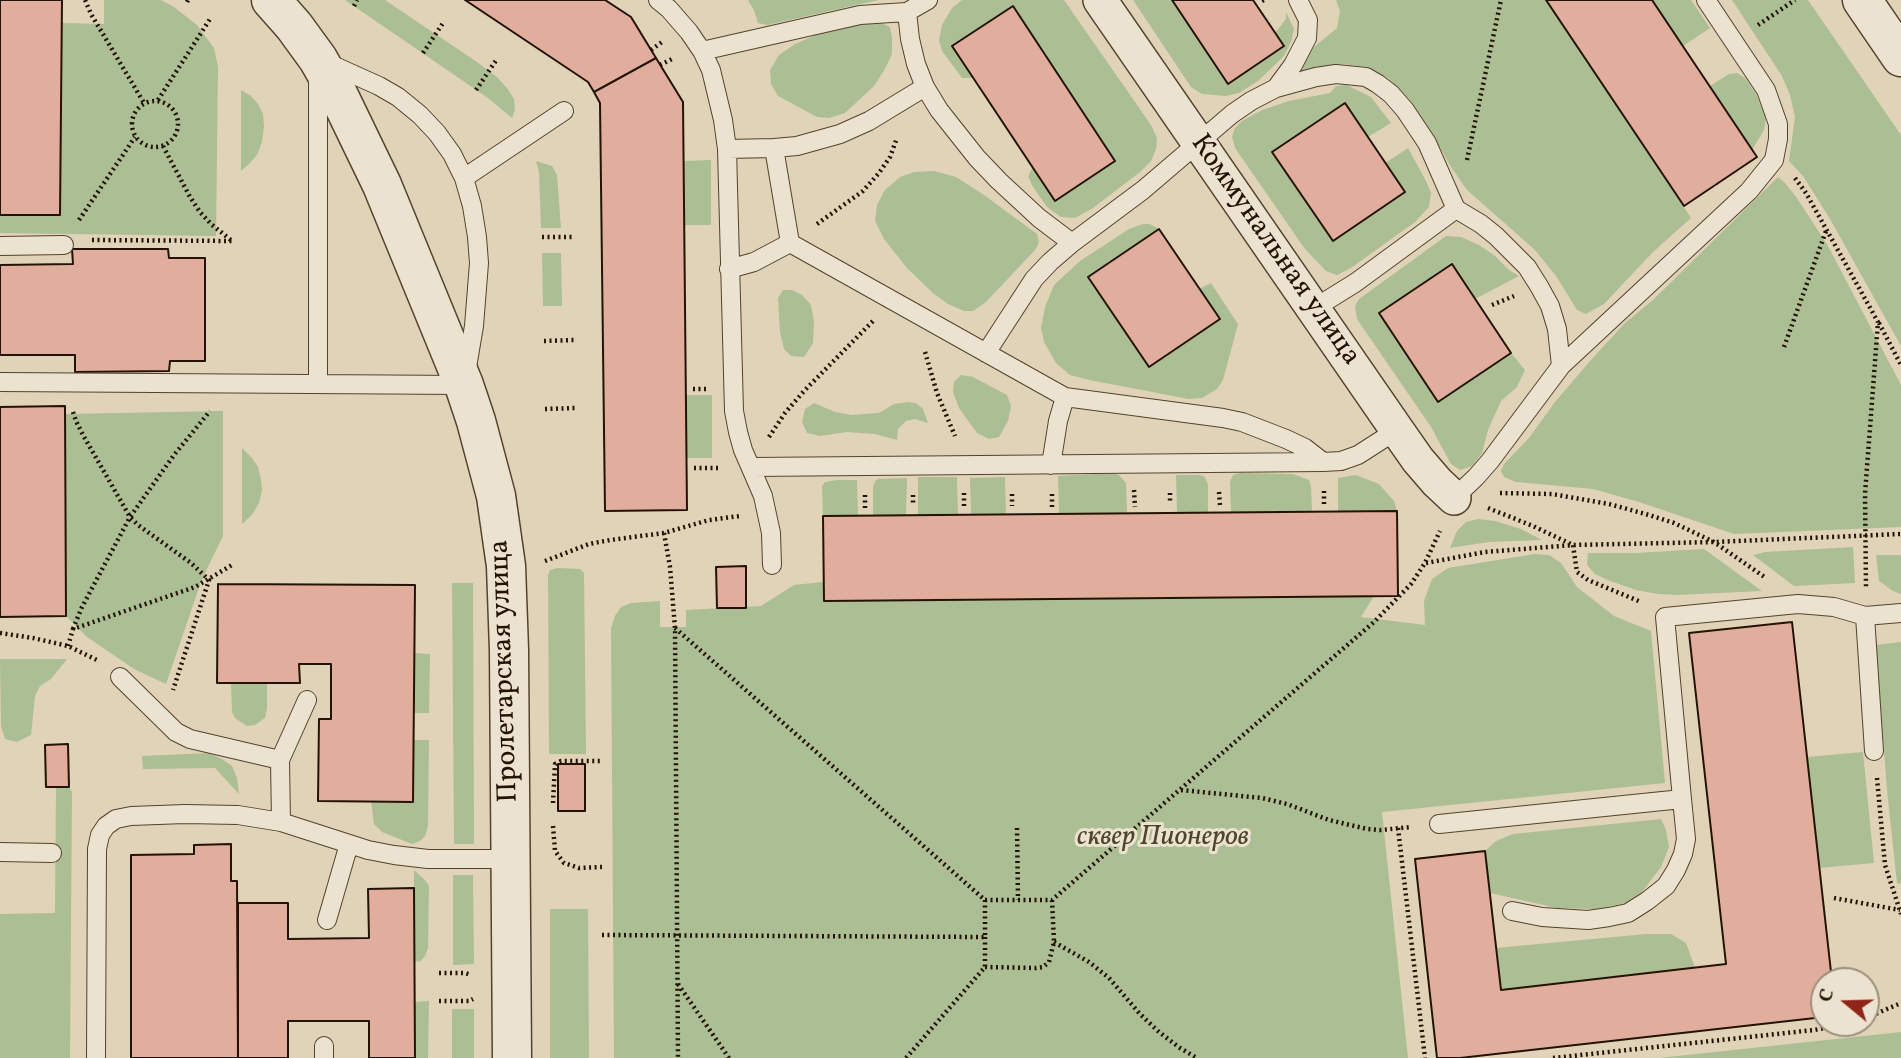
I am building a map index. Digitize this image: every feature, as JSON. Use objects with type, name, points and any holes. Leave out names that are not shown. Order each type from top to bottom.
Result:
[{"type":"street","name":"Пролетарская улица","points":[[271,0],[318,59],[382,184],[464,385],[496,496],[506,566],[509,650],[512,1058]]},
{"type":"street","name":"Коммунальная улица","points":[[1100,0],[1418,460],[1454,498]]},
{"type":"street","points":[[1862,0],[1901,57]]},
{"type":"lane","points":[[658,0],[689,32],[702,51],[718,92],[727,149],[734,411],[738,432],[768,515],[772,565]]},
{"type":"lane","points":[[702,51],[860,15],[907,12],[928,0]]},
{"type":"lane","points":[[1276,88],[1293,65],[1307,38],[1308,20],[1298,0]]},
{"type":"lane","points":[[1454,498],[1490,461],[1561,366],[1749,191],[1774,160],[1778,124],[1766,90],[1706,0]]},
{"type":"lane","points":[[907,12],[916,64],[925,87],[939,110],[977,158],[1040,218],[1072,243]]},
{"type":"lane","points":[[0,382],[464,385],[474,326],[479,263],[472,206],[464,178],[437,133],[398,97],[318,59],[318,384]]},
{"type":"lane","points":[[986,353],[1034,279],[1072,243],[1143,190],[1198,141],[1251,101],[1276,88],[1336,74],[1366,77],[1391,94],[1415,124],[1456,209],[1496,236],[1512,250],[1533,276],[1550,306],[1557,328],[1561,366]]},
{"type":"lane","points":[[727,149],[797,146],[840,134],[869,121],[925,87]]},
{"type":"lane","points":[[464,178],[564,111]]},
{"type":"lane","points":[[774,148],[790,243]]},
{"type":"lane","points":[[1314,309],[1456,209]]},
{"type":"lane","points":[[729,269],[754,262],[790,243]]},
{"type":"lane","points":[[790,243],[1065,397],[1242,422],[1305,448],[1323,462]]},
{"type":"lane","points":[[0,246],[64,245]]},
{"type":"lane","points":[[1051,465],[1065,397]]},
{"type":"lane","points":[[751,467],[1341,461],[1358,456],[1397,430]]},
{"type":"lane","points":[[1512,911],[1542,917],[1588,920],[1609,917],[1628,912],[1647,901],[1666,886],[1676,870],[1686,839],[1665,617],[1798,604],[1834,607],[1865,616],[1901,612]]},
{"type":"lane","points":[[1865,616],[1874,751]]},
{"type":"lane","points":[[120,677],[176,732],[190,739],[280,760]]},
{"type":"lane","points":[[281,822],[280,760],[307,700]]},
{"type":"lane","points":[[1439,824],[1682,799]]},
{"type":"lane","points":[[96,1058],[97,849],[100,835],[106,826],[116,819],[185,814],[238,815],[281,822],[368,850],[410,858],[511,859]]},
{"type":"lane","points":[[327,920],[349,844]]},
{"type":"lane","points":[[0,852],[52,853]]},
{"type":"path","points":[[85,0],[144,103]]},
{"type":"path","points":[[354,6],[358,0]]},
{"type":"path","points":[[1456,209],[1501,0]]},
{"type":"path","points":[[158,100],[210,19]]},
{"type":"path","points":[[423,53],[443,23]]},
{"type":"path","points":[[476,90],[497,59]]},
{"type":"path","points":[[790,243],[863,191],[879,173],[897,141],[906,99]]},
{"type":"path","points":[[158,100],[176,113],[178,128],[170,142],[163,146],[147,146],[135,136],[131,121],[133,114],[144,103],[158,100]]},
{"type":"path","points":[[64,245],[135,136]]},
{"type":"path","points":[[64,245],[94,240],[233,242],[200,212],[163,146]]},
{"type":"path","points":[[1774,160],[1795,178],[1901,365]]},
{"type":"path","points":[[1784,347],[1826,230]]},
{"type":"path","points":[[542,237],[574,237]]},
{"type":"path","points":[[751,467],[785,413],[893,301]]},
{"type":"path","points":[[916,314],[933,380],[958,443],[963,466]]},
{"type":"path","points":[[1866,581],[1864,536],[1867,452],[1878,322]]},
{"type":"path","points":[[544,341],[575,341]]},
{"type":"path","points":[[71,383],[76,421],[130,517],[209,580]]},
{"type":"path","points":[[68,646],[86,599],[130,517],[174,456],[233,384]]},
{"type":"path","points":[[544,409],[575,408]]},
{"type":"path","points":[[1454,498],[1530,493],[1578,498],[1649,514],[1714,542],[1760,573],[1798,604]]},
{"type":"path","points":[[1454,498],[1510,516],[1573,545]]},
{"type":"path","points":[[675,628],[985,901],[1052,900],[1374,622],[1411,584],[1425,563],[1454,498]]},
{"type":"path","points":[[541,562],[589,544],[664,533],[731,516]]},
{"type":"path","points":[[664,533],[672,581],[675,628],[678,1058]]},
{"type":"path","points":[[1425,563],[1485,552],[1573,545],[1901,534]]},
{"type":"path","points":[[1573,545],[1577,572],[1588,580],[1625,595]]},
{"type":"path","points":[[73,629],[195,587],[233,565]]},
{"type":"path","points":[[164,720],[209,580]]},
{"type":"path","points":[[0,633],[68,646],[106,665],[120,677]]},
{"type":"path","points":[[601,761],[561,761],[555,764],[553,830],[555,851],[564,863],[579,868],[602,867]]},
{"type":"path","points":[[1834,898],[1900,911],[1885,865],[1878,789]]},
{"type":"path","points":[[1181,790],[1262,798],[1329,820],[1367,829],[1439,824]]},
{"type":"path","points":[[1017,828],[1018,900]]},
{"type":"path","points":[[1398,828],[1424,1058]]},
{"type":"path","points":[[985,967],[1036,968],[1049,962],[1054,942],[1052,900]]},
{"type":"path","points":[[906,1058],[985,967],[985,901]]},
{"type":"path","points":[[602,935],[985,936]]},
{"type":"path","points":[[1054,942],[1072,950],[1099,970],[1159,1032],[1198,1058]]},
{"type":"path","points":[[439,973],[469,973],[474,981]]},
{"type":"path","points":[[677,983],[729,1058]]},
{"type":"path","points":[[439,1001],[469,1001],[473,1000],[474,995]]},
{"type":"path","points":[[1880,1012],[1901,1003]]},
{"type":"path","points":[[1553,1058],[1810,1030]]},
{"type":"green space","points":[[104,0],[161,0],[197,25],[214,48],[218,67],[216,236],[0,233],[0,215],[60,215],[62,23],[104,24]]},
{"type":"green space","points":[[345,0],[385,0],[477,62],[497,77],[514,99],[515,110],[512,118],[488,98]]},
{"type":"green space","points":[[748,0],[879,0],[767,25],[758,23]]},
{"type":"green space","points":[[962,0],[1064,0],[1151,125],[1157,138],[1151,161],[1093,208],[1075,218],[1061,217],[1047,207],[1028,176],[1033,167],[1055,201],[1115,161],[1013,6],[952,46],[973,78],[962,78],[942,51],[939,40],[942,25],[952,8]]},
{"type":"green space","points":[[1133,0],[1172,0],[1275,33],[1286,19],[1286,12],[1294,29],[1284,56],[1258,81],[1239,93],[1226,96],[1202,94],[1191,87]]},
{"type":"green space","points":[[1336,0],[1546,0],[1691,218],[1653,252],[1604,304],[1586,314],[1577,310],[1556,276],[1535,250],[1467,190],[1410,100],[1388,78],[1367,67],[1342,64],[1303,74],[1299,68],[1314,47],[1337,28],[1340,11]]},
{"type":"green space","points":[[1652,0],[1691,0],[1710,28],[1683,46]]},
{"type":"green space","points":[[1732,0],[1808,0],[1901,135],[1901,346],[1830,219],[1803,176],[1789,161],[1795,117],[1790,95],[1782,76]]},
{"type":"green space","points":[[864,23],[881,23],[890,27],[892,54],[874,86],[845,113],[829,118],[817,117],[778,96],[771,84],[770,70],[779,55],[816,35]]},
{"type":"green space","points":[[1737,73],[1745,78],[1756,94],[1766,118],[1764,130],[1752,150],[1710,86],[1729,74]]},
{"type":"green space","points":[[1347,85],[1371,97],[1391,123],[1368,137],[1273,153],[1333,241],[1404,193],[1385,163],[1408,148],[1431,193],[1429,207],[1415,222],[1337,275],[1326,271],[1305,249],[1235,148],[1232,136],[1242,121],[1262,110],[1289,101],[1330,93],[1336,86]]},
{"type":"green space","points":[[241,90],[258,104],[263,114],[264,126],[257,155],[241,171]]},
{"type":"green space","points":[[711,160],[711,225],[684,225],[683,161]]},
{"type":"green space","points":[[536,161],[552,166],[557,175],[561,228],[541,228],[539,172]]},
{"type":"green space","points":[[934,171],[956,177],[1037,234],[1039,242],[1036,249],[986,302],[973,311],[964,311],[948,304],[933,293],[907,268],[884,239],[875,221],[877,205],[885,190],[900,177],[914,172]]},
{"type":"green space","points":[[1778,177],[1797,198],[1828,246],[1901,385],[1901,527],[1734,534],[1593,489],[1516,482],[1504,477],[1501,471],[1504,464],[1529,438],[1590,361],[1624,324],[1654,299]]},
{"type":"green space","points":[[1143,224],[1159,229],[1088,277],[1150,367],[1220,319],[1199,289],[1211,283],[1238,324],[1223,380],[1217,389],[1202,398],[1189,399],[1070,375],[1056,363],[1044,342],[1041,328],[1045,307],[1054,285],[1080,261],[1129,229]]},
{"type":"green space","points":[[1446,236],[1461,237],[1479,245],[1519,276],[1475,299],[1452,264],[1379,313],[1438,402],[1511,353],[1525,370],[1517,387],[1501,401],[1488,430],[1482,453],[1472,466],[1460,470],[1451,464],[1431,427],[1357,319],[1355,306],[1359,299]]},
{"type":"green space","points":[[542,253],[561,253],[562,306],[543,306]]},
{"type":"green space","points":[[783,290],[792,290],[802,295],[811,305],[813,343],[804,357],[791,356],[784,349],[778,298]]},
{"type":"green space","points":[[961,375],[973,377],[1007,395],[1011,406],[1008,421],[999,437],[989,439],[977,433],[959,408],[953,392],[954,382]]},
{"type":"green space","points":[[685,395],[712,395],[712,458],[686,458]]},
{"type":"green space","points":[[814,403],[851,415],[879,413],[894,404],[916,403],[923,409],[928,423],[915,419],[906,421],[898,429],[897,440],[875,434],[847,432],[820,436],[807,433],[802,422],[805,409]]},
{"type":"green space","points":[[223,411],[223,536],[202,579],[166,684],[134,669],[87,637],[66,616],[65,414]]},
{"type":"green space","points":[[242,448],[258,467],[262,490],[252,515],[242,524]]},
{"type":"green space","points":[[1113,473],[1126,483],[1127,513],[1059,514],[1058,476]]},
{"type":"green space","points":[[1293,474],[1309,480],[1312,512],[1231,513],[1230,482],[1233,475]]},
{"type":"green space","points":[[1176,475],[1205,477],[1208,485],[1208,513],[1177,513]]},
{"type":"green space","points":[[1356,475],[1379,484],[1394,501],[1397,511],[1338,511],[1338,478]]},
{"type":"green space","points":[[918,477],[957,477],[958,515],[918,515]]},
{"type":"green space","points":[[1005,477],[1006,515],[971,515],[970,478]]},
{"type":"green space","points":[[907,478],[906,515],[873,516],[875,481]]},
{"type":"green space","points":[[857,480],[858,516],[823,516],[822,486],[825,482]]},
{"type":"green space","points":[[1478,519],[1521,529],[1542,540],[1489,542],[1450,548],[1457,531],[1466,522]]},
{"type":"green space","points":[[1853,547],[1855,583],[1794,586],[1753,555],[1765,552]]},
{"type":"green space","points":[[1704,549],[1762,591],[1658,594],[1610,581],[1595,574],[1587,565],[1588,553]]},
{"type":"green space","name":"сквер Пионеров","points":[[1535,554],[1549,555],[1561,563],[1577,587],[1614,616],[1651,631],[1665,783],[1382,812],[1408,1058],[614,1058],[611,628],[621,607],[631,603],[660,601],[660,627],[686,627],[686,610],[761,606],[794,585],[823,582],[824,601],[1374,596],[1361,617],[1425,625],[1424,601],[1432,579],[1448,568]]},
{"type":"green space","points":[[1876,555],[1901,555],[1901,594],[1879,581]]},
{"type":"green space","points":[[580,569],[584,573],[586,754],[549,754],[548,575],[550,570]]},
{"type":"green space","points":[[452,583],[473,583],[474,844],[454,844]]},
{"type":"green space","points":[[1901,642],[1901,884],[1897,883],[1887,790],[1876,645]]},
{"type":"green space","points":[[414,653],[430,654],[429,713],[414,713]]},
{"type":"green space","points":[[0,659],[67,659],[51,679],[40,686],[35,696],[31,735],[17,742],[5,739],[1,726]]},
{"type":"green space","points":[[231,683],[267,683],[265,718],[255,725],[247,726],[235,718],[232,712]]},
{"type":"green space","points":[[414,740],[429,740],[428,826],[425,836],[412,844],[382,832],[374,824],[371,801],[413,801]]},
{"type":"green space","points":[[1863,752],[1874,863],[1819,868],[1807,757]]},
{"type":"green space","points":[[209,753],[232,766],[239,794],[215,768],[143,769],[142,756]]},
{"type":"green space","points":[[56,787],[69,787],[72,792],[70,1058],[0,1058],[0,914],[55,913]]},
{"type":"green space","points":[[1661,819],[1669,847],[1661,867],[1642,892],[1625,903],[1598,909],[1557,908],[1490,893],[1485,851],[1496,841],[1513,834]]},
{"type":"green space","points":[[414,870],[429,886],[428,948],[421,961],[414,962]]},
{"type":"green space","points":[[453,875],[473,875],[474,964],[453,965]]},
{"type":"green space","points":[[550,909],[588,909],[589,1058],[550,1058]]},
{"type":"green space","points":[[1671,934],[1686,943],[1695,968],[1501,990],[1496,948]]},
{"type":"green space","points":[[429,1001],[428,1058],[415,1058],[415,1002]]},
{"type":"green space","points":[[452,1009],[474,1009],[474,1058],[452,1058]]},
{"type":"green space","points":[[1901,1032],[1901,1058],[1659,1058],[1854,1037],[1880,1037],[1880,1034]]},
{"type":"building","points":[[0,0],[62,0],[60,215],[0,215]]},
{"type":"building","points":[[465,0],[605,0],[631,17],[656,58],[594,92],[588,82]]},
{"type":"building","points":[[1172,0],[1253,0],[1284,46],[1228,84]]},
{"type":"building","points":[[1546,0],[1652,0],[1757,157],[1684,206]]},
{"type":"building","points":[[1013,6],[1115,161],[1055,201],[952,46]]},
{"type":"building","points":[[656,58],[683,102],[687,510],[605,511],[600,103],[594,92]]},
{"type":"building","points":[[1345,103],[1405,192],[1333,241],[1272,152]]},
{"type":"building","points":[[1159,229],[1220,319],[1149,367],[1088,277]]},
{"type":"building","points":[[72,249],[168,249],[169,258],[205,258],[205,361],[170,361],[169,371],[75,372],[75,355],[0,355],[0,265],[73,264]]},
{"type":"building","points":[[1452,264],[1511,353],[1438,402],[1379,313]]},
{"type":"building","points":[[65,406],[66,616],[0,617],[0,407]]},
{"type":"building","points":[[1397,511],[1398,596],[824,601],[823,516]]},
{"type":"building","points":[[746,566],[746,608],[717,608],[716,567]]},
{"type":"building","points":[[218,584],[415,585],[413,802],[318,801],[319,719],[331,719],[331,664],[299,664],[300,683],[217,683]]},
{"type":"building","points":[[1792,622],[1830,967],[1810,967],[1810,1019],[1460,1058],[1437,1058],[1415,859],[1485,851],[1501,990],[1726,964],[1689,633]]},
{"type":"building","points":[[68,744],[69,787],[46,787],[45,745]]},
{"type":"building","points":[[558,764],[585,764],[585,811],[558,811]]},
{"type":"building","points":[[231,844],[231,881],[237,881],[238,1058],[131,1058],[131,855],[194,854],[194,845]]},
{"type":"building","points":[[414,888],[415,1058],[369,1058],[369,1021],[288,1021],[288,1058],[238,1058],[238,903],[288,903],[288,939],[369,938],[368,889]]}]
